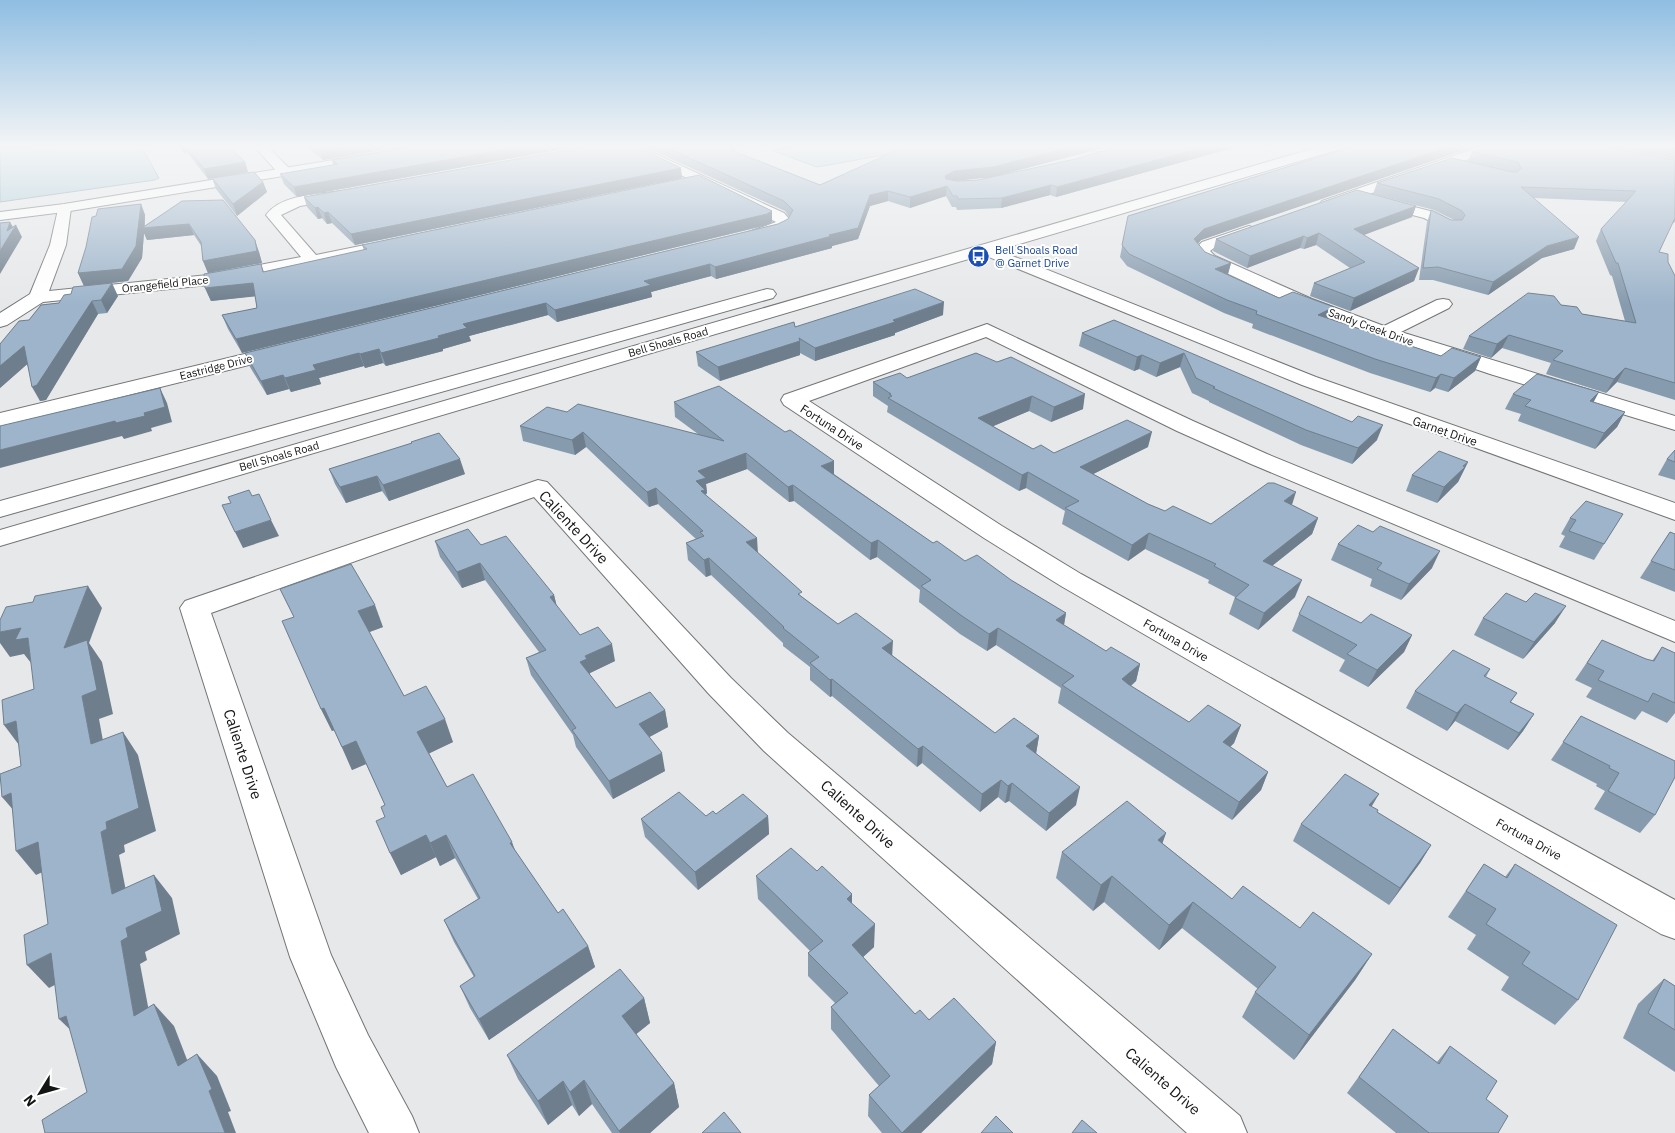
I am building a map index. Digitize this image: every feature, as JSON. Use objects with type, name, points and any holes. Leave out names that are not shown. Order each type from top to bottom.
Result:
[{"type":"street","points":[[0,216],[120,199]]},
{"type":"street","points":[[313,261],[273,215],[278,209],[291,204],[320,199]]},
{"type":"street","points":[[734,240],[772,230],[782,226],[784,221],[779,216],[742,199]]},
{"type":"street","points":[[833,275],[1104,199]]},
{"type":"street","name":"Bell Shoals Road","points":[[0,538],[1156,199]]},
{"type":"street","points":[[1308,211],[1342,199]]},
{"type":"street","points":[[1368,199],[1429,215],[1452,227]]},
{"type":"street","points":[[0,320],[38,297],[58,245],[64,208]]},
{"type":"street","name":"Sandy Creek Drive","points":[[1262,226],[1208,245],[1201,251],[1209,259],[1272,288],[1385,333],[1675,423]]},
{"type":"street","name":"Orangefield Place","points":[[38,297],[208,280],[382,247]]},
{"type":"street","name":"Garnet Drive","points":[[993,247],[1132,310],[1365,402],[1675,512]]},
{"type":"street","name":"Bell Shoals Road","points":[[0,509],[786,288]]},
{"type":"street","points":[[1385,333],[1443,304]]},
{"type":"street","name":"Fortuna Drive","points":[[1675,632],[1258,459],[1184,426],[987,330],[792,400],[993,532],[1070,580],[1675,922]]},
{"type":"street","name":"Eastridge Drive","points":[[0,420],[299,347]]},
{"type":"street","name":"Caliente Drive","points":[[395,1133],[352,1051],[311,957],[195,608],[538,487],[727,692],[776,742],[1223,1133]]},
{"type":"water","points":[[0,199],[22,199],[0,202]]},
{"type":"building","points":[[229,199],[240,199],[233,204]]},
{"type":"building","points":[[306,199],[527,199],[351,234],[328,212],[324,213],[318,207],[315,208]]},
{"type":"building","points":[[584,199],[747,199],[772,211],[767,214],[236,339],[222,315],[257,308],[253,283],[205,288],[204,274],[261,264],[263,272],[367,249],[362,245]]},
{"type":"building","points":[[779,199],[869,199],[858,228],[829,235],[832,236],[715,267],[710,264],[644,281],[651,285],[555,310],[546,303],[463,324],[467,328],[438,336],[439,338],[381,353],[379,349],[359,353],[313,365],[316,370],[285,378],[283,375],[261,381],[245,353],[778,224],[788,219],[793,210]]},
{"type":"building","points":[[1184,199],[1294,199],[1204,229],[1194,239],[1205,252],[1231,263],[1215,269],[1279,298],[1293,292],[1334,307],[1318,315],[1441,356],[1452,348],[1481,357],[1454,378],[1441,374],[1436,378],[1375,359],[1256,314],[1257,311],[1227,300],[1129,254],[1122,245],[1128,216]]},
{"type":"building","points":[[1331,199],[1390,199],[1416,206],[1354,229],[1419,268],[1354,298],[1314,283],[1365,262],[1319,233],[1307,238],[1304,236],[1250,256],[1216,239]]},
{"type":"building","points":[[1439,199],[1535,199],[1579,237],[1547,246],[1493,282],[1438,267],[1423,268],[1431,210],[1451,220],[1462,220],[1465,215],[1462,211]]},
{"type":"building","points":[[1629,199],[1675,199],[1675,218],[1659,252],[1668,254],[1668,262],[1675,276],[1675,383],[1625,368],[1614,379],[1553,360],[1563,351],[1509,335],[1497,344],[1469,336],[1528,293],[1554,296],[1561,305],[1577,307],[1582,314],[1636,323],[1618,263],[1616,263],[1601,229]]},
{"type":"building","points":[[223,200],[255,240],[257,251],[203,261],[201,242],[189,224],[142,228],[182,201]]},
{"type":"building","points":[[141,204],[136,246],[122,269],[78,273],[92,217],[96,216],[98,209]]},
{"type":"building","points":[[10,222],[7,231],[16,225],[0,251],[0,223]]},
{"type":"building","points":[[112,283],[101,300],[92,301],[37,385],[32,387],[24,346],[0,366],[0,344],[19,321],[29,320],[41,305],[59,303],[64,295],[71,294],[73,287]]},
{"type":"building","points":[[915,289],[944,302],[893,320],[895,322],[815,348],[799,338],[800,341],[718,367],[696,352],[794,322],[795,327]]},
{"type":"building","points":[[1114,320],[1352,422],[1358,416],[1383,425],[1358,448],[1306,430],[1213,388],[1215,387],[1196,378],[1184,353],[1160,363],[1142,355],[1137,357],[1082,333]]},
{"type":"building","points":[[976,353],[997,362],[1011,357],[1085,394],[1054,407],[1032,396],[978,418],[1033,449],[1041,445],[1054,453],[1127,420],[1152,432],[1080,467],[1148,504],[1165,511],[1173,506],[1211,524],[1268,483],[1274,483],[1296,492],[1284,501],[1318,518],[1263,561],[1302,580],[1264,613],[1235,598],[1249,585],[1214,566],[1216,564],[1149,533],[1132,545],[1065,508],[1079,501],[1028,472],[1022,475],[888,398],[892,396],[889,394],[891,394],[873,382],[900,373],[907,378]]},
{"type":"building","points":[[1537,374],[1599,392],[1590,401],[1625,412],[1604,433],[1525,406],[1531,400],[1513,394]]},
{"type":"building","points":[[719,386],[785,432],[790,430],[834,461],[821,466],[933,543],[937,541],[965,561],[977,555],[1011,580],[1066,613],[1056,620],[1106,651],[1111,647],[1140,664],[1122,679],[1128,684],[1189,722],[1208,705],[1241,725],[1223,742],[1268,772],[1239,802],[1062,685],[1074,676],[998,628],[989,634],[962,616],[921,586],[931,580],[878,540],[871,543],[793,485],[788,487],[746,453],[698,471],[706,478],[696,481],[705,490],[701,491],[757,538],[746,542],[802,592],[798,594],[838,624],[856,613],[893,641],[882,648],[995,733],[1014,718],[1039,736],[1026,746],[1080,787],[1049,813],[1012,783],[1008,786],[1001,780],[982,794],[923,746],[918,749],[810,663],[819,657],[783,628],[709,558],[704,560],[686,543],[704,536],[700,532],[703,531],[656,488],[647,492],[583,432],[572,440],[520,426],[547,407],[567,412],[578,404],[724,441],[674,402]]},
{"type":"building","points":[[160,388],[165,407],[144,413],[145,416],[116,423],[115,421],[0,450],[0,426]]},
{"type":"building","points":[[439,433],[460,459],[383,485],[377,476],[340,487],[329,469],[412,443]]},
{"type":"building","points":[[1675,450],[1675,462],[1667,459]]},
{"type":"building","points":[[1439,451],[1468,462],[1444,487],[1412,475]]},
{"type":"building","points":[[249,490],[252,496],[259,494],[271,520],[235,532],[222,505],[231,503],[228,497]]},
{"type":"building","points":[[1586,501],[1623,514],[1604,544],[1569,531],[1576,520],[1570,518]]},
{"type":"building","points":[[1358,525],[1373,532],[1380,526],[1440,551],[1409,584],[1377,569],[1382,563],[1338,544]]},
{"type":"building","points":[[468,529],[481,545],[506,536],[554,595],[550,597],[580,635],[598,627],[612,644],[585,656],[587,659],[580,662],[616,708],[650,692],[665,710],[639,724],[662,753],[609,781],[572,730],[576,728],[526,658],[546,650],[480,563],[457,572],[435,541]]},
{"type":"building","points":[[1670,532],[1675,534],[1675,570],[1651,561]]},
{"type":"building","points":[[351,564],[375,605],[358,611],[404,696],[426,686],[445,719],[417,732],[447,787],[473,774],[512,842],[510,843],[558,913],[563,909],[588,946],[479,1019],[460,986],[475,976],[444,920],[480,898],[446,835],[430,843],[426,835],[390,853],[376,821],[385,817],[381,807],[385,805],[356,741],[342,747],[324,708],[321,709],[282,621],[294,617],[280,589]]},
{"type":"building","points":[[88,586],[64,648],[87,640],[97,690],[82,696],[91,744],[123,732],[139,808],[106,822],[107,829],[101,832],[112,894],[154,875],[162,911],[126,928],[128,937],[121,941],[134,1016],[154,1004],[178,1066],[197,1054],[212,1089],[209,1091],[225,1133],[45,1133],[42,1120],[87,1092],[66,1016],[59,1019],[51,953],[27,965],[24,935],[48,924],[38,842],[16,851],[11,793],[2,797],[0,774],[21,766],[16,721],[4,725],[2,700],[34,689],[28,638],[15,640],[21,628],[0,632],[0,620],[6,607],[33,602],[35,596]]},
{"type":"building","points":[[1506,593],[1526,602],[1535,593],[1566,606],[1534,642],[1483,618]]},
{"type":"building","points":[[1308,596],[1361,623],[1371,614],[1412,635],[1377,670],[1347,654],[1357,645],[1299,614]]},
{"type":"building","points":[[1602,640],[1654,661],[1662,647],[1675,653],[1675,703],[1653,693],[1648,702],[1598,680],[1604,671],[1587,663]]},
{"type":"building","points":[[1453,650],[1490,669],[1484,676],[1517,693],[1510,702],[1534,714],[1519,733],[1465,704],[1457,713],[1415,691]]},
{"type":"building","points":[[1581,716],[1675,761],[1675,777],[1655,815],[1608,791],[1619,773],[1609,768],[1610,766],[1563,742]]},
{"type":"building","points":[[1345,774],[1379,794],[1369,805],[1378,810],[1377,812],[1431,845],[1400,888],[1301,824]]},
{"type":"building","points":[[679,792],[706,816],[713,811],[716,814],[743,794],[768,816],[695,872],[641,819]]},
{"type":"building","points":[[1127,801],[1166,833],[1158,840],[1232,899],[1243,886],[1300,928],[1313,912],[1372,954],[1309,1035],[1255,992],[1276,967],[1193,902],[1169,925],[1112,876],[1101,885],[1062,852]]},
{"type":"building","points":[[791,848],[817,871],[822,866],[852,894],[847,899],[875,924],[852,945],[915,1014],[920,1010],[929,1020],[954,998],[996,1042],[902,1133],[869,1095],[890,1076],[831,1007],[848,993],[808,953],[823,941],[756,876]]},
{"type":"building","points":[[1484,864],[1507,878],[1515,864],[1617,925],[1578,1000],[1522,964],[1530,952],[1486,924],[1496,909],[1466,891]]},
{"type":"building","points":[[620,969],[644,998],[622,1016],[674,1083],[619,1131],[584,1080],[570,1092],[563,1081],[538,1101],[507,1055]]},
{"type":"building","points":[[1664,979],[1675,986],[1675,1030],[1648,1013]]},
{"type":"building","points":[[1393,1029],[1439,1064],[1450,1046],[1497,1081],[1486,1099],[1508,1116],[1498,1133],[1429,1133],[1359,1077]]},
{"type":"building","points":[[724,1112],[741,1133],[702,1133]]},
{"type":"building","points":[[996,1116],[1013,1133],[981,1133]]},
{"type":"building","points":[[1082,1120],[1097,1133],[1072,1133]]},
{"type":"place","name":"Bell Shoals Road @ Garnet Drive","points":[[979,256]]}]
